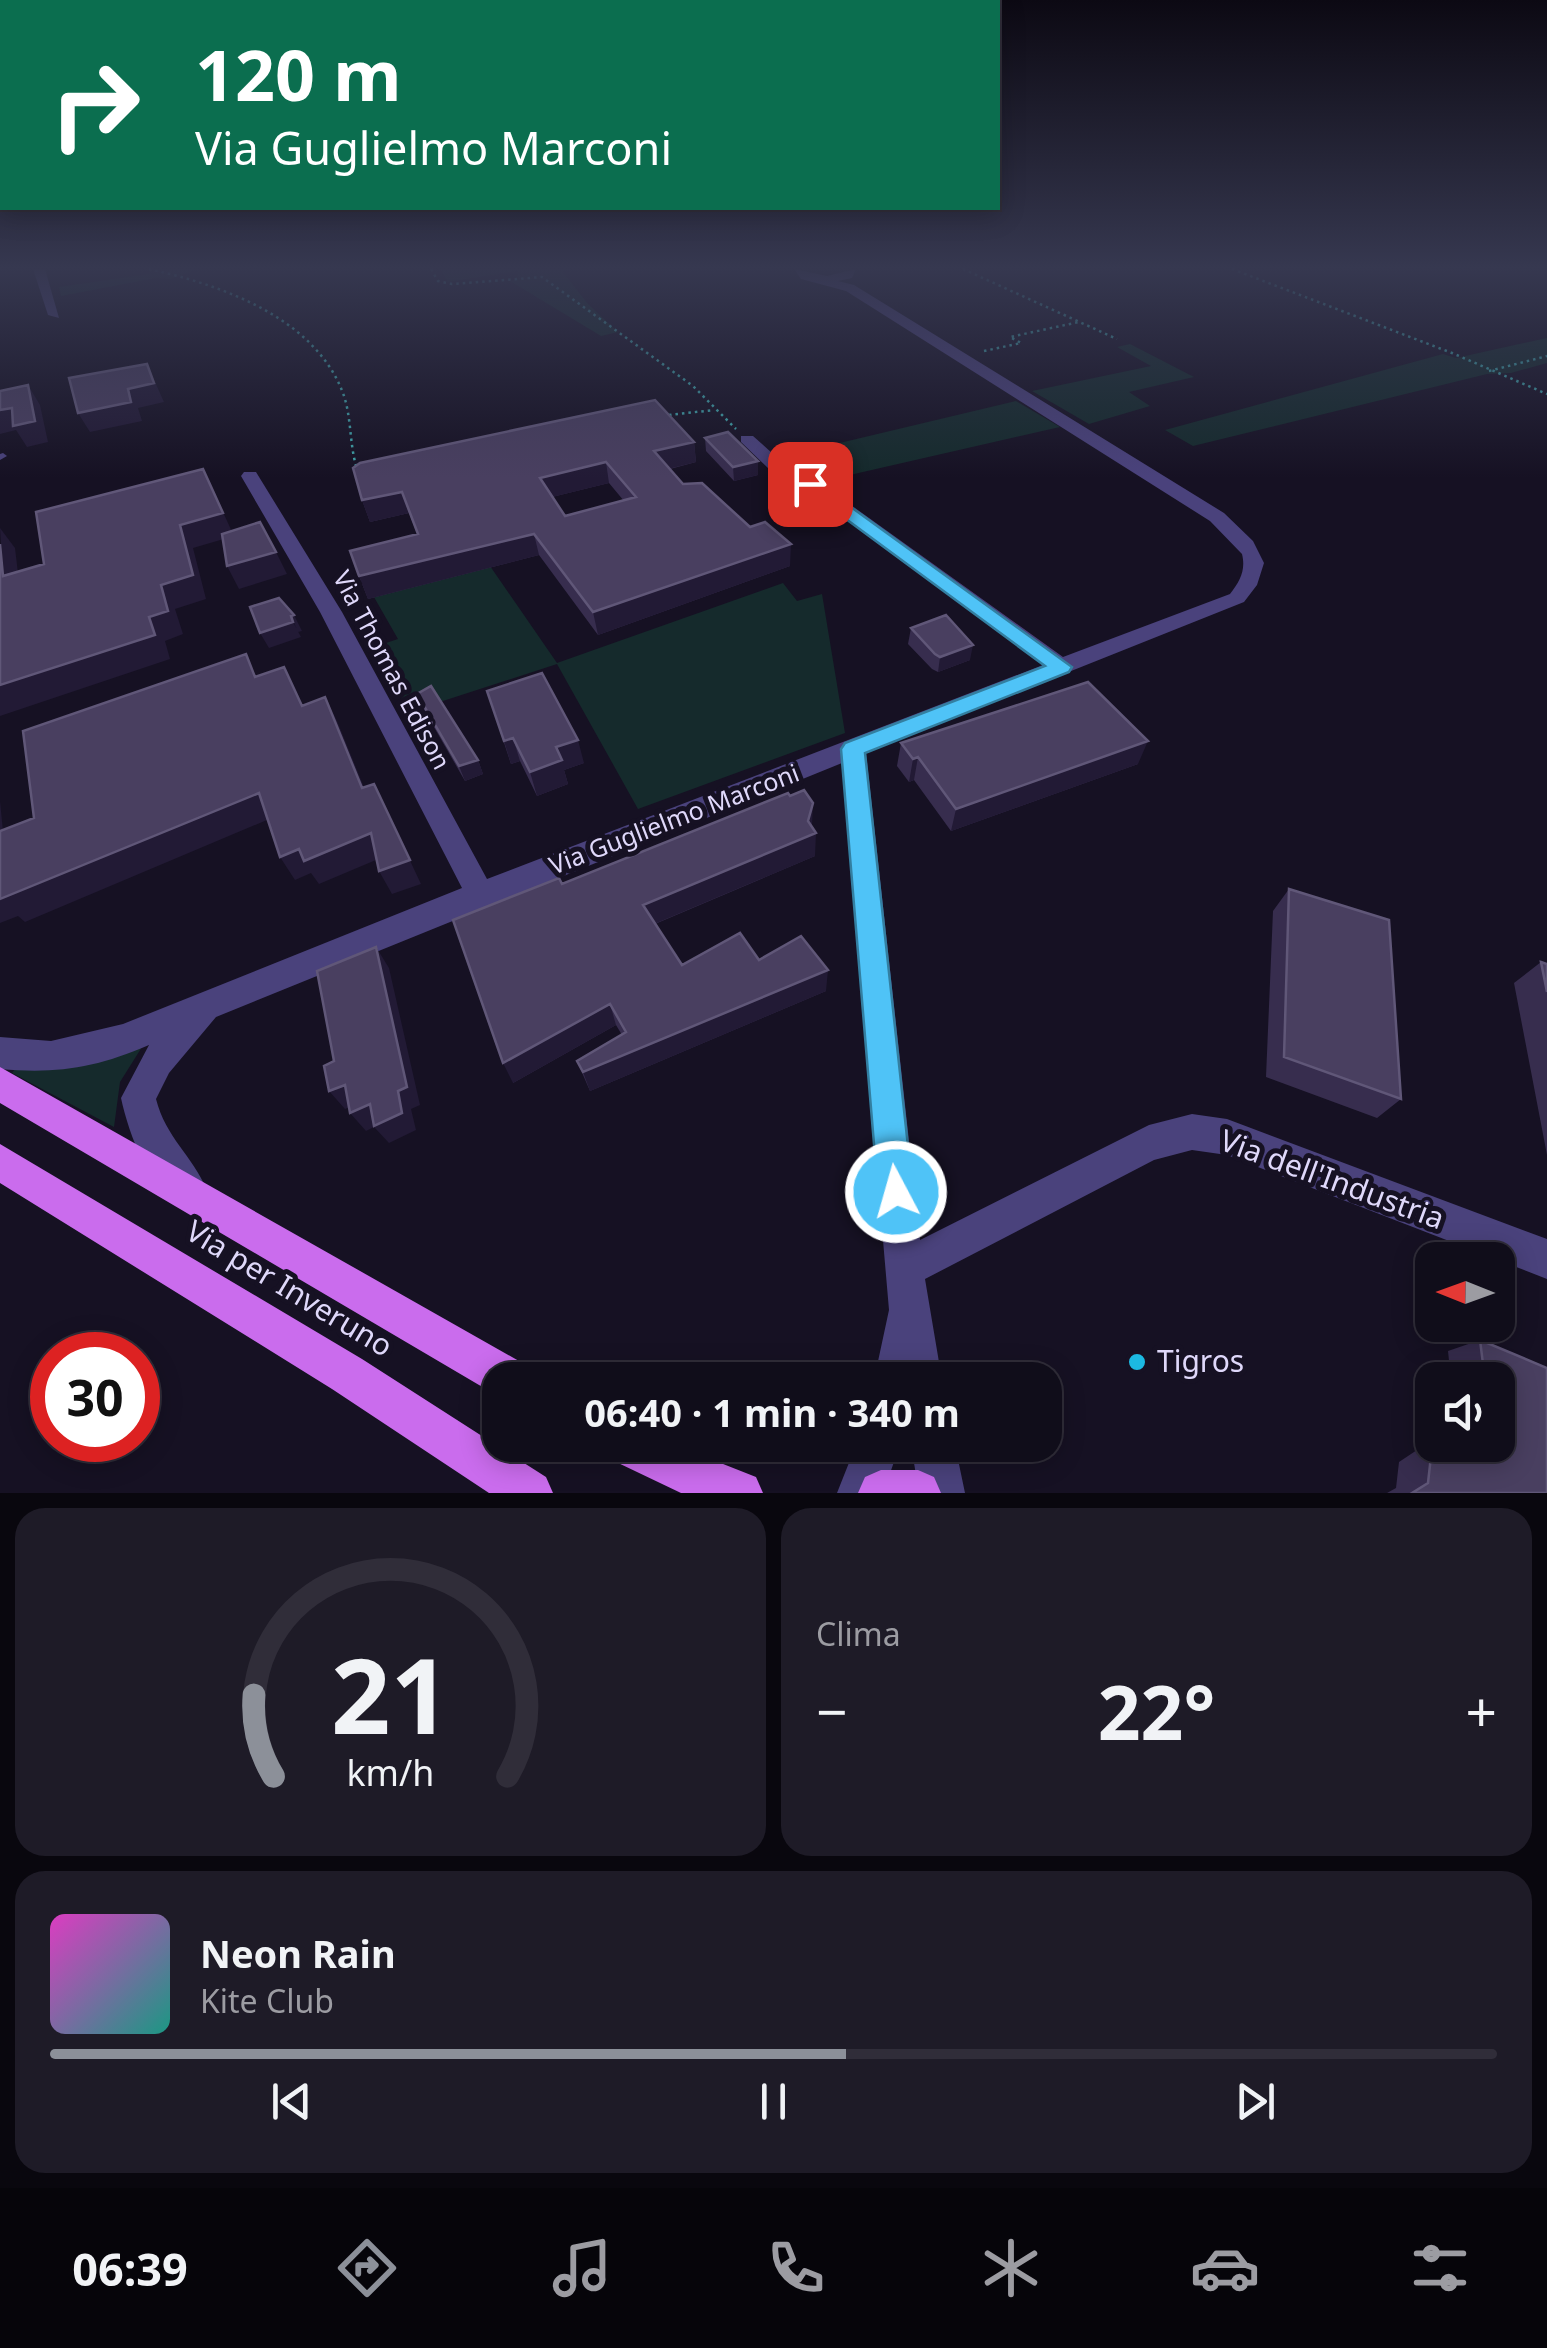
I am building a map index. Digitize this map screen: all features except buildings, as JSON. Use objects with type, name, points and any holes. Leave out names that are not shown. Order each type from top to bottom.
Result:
[{"type":"main road","name":"Via per Inveruno","points":[[0,1084],[482,1363]]},
{"type":"main road","name":"Via per Inveruno","points":[[0,1162],[362,1383],[530,1493]]},
{"type":"main road","points":[[662,1462],[740,1493]]},
{"type":"main road","points":[[880,1493],[918,1493]]},
{"type":"street","name":"Via Guglielmo Marconi","points":[[0,1053],[51,1057],[124,1040],[480,894],[1237,598],[1256,570],[1243,540],[1218,518],[937,339]]},
{"type":"street","points":[[746,438],[776,466],[810,484],[1061,667]]},
{"type":"street","name":"Via Thomas Edison","points":[[250,476],[330,612],[480,894]]},
{"type":"street","points":[[853,749],[905,1286],[918,1362]]},
{"type":"street","points":[[192,1196],[148,1134],[138,1098],[157,1061],[182,1031],[215,1004]]},
{"type":"street","name":"Via dell'Industria","points":[[905,1286],[1149,1143],[1192,1132],[1226,1137],[1547,1259]]},
{"type":"street","points":[[897,1362],[905,1286]]},
{"type":"street","points":[[860,1493],[872,1462]]},
{"type":"street","points":[[936,1462],[942,1493]]},
{"type":"path","points":[[303,339],[341,389],[350,452],[357,470]]},
{"type":"path","points":[[633,339],[714,402],[714,410],[746,438]]},
{"type":"path","points":[[960,356],[1021,344],[1011,339]]},
{"type":"path","points":[[1414,339],[1547,394]]},
{"type":"path","points":[[1489,371],[1547,356]]},
{"type":"path","points":[[655,418],[714,410]]},
{"type":"green space","points":[[1547,339],[1547,363],[1511,373],[1487,374],[1193,446],[1165,430],[1443,354],[1456,358]]},
{"type":"green space","points":[[1130,344],[1194,377],[1129,392],[1150,406],[1089,424],[1032,391],[1151,366],[1117,347]]},
{"type":"green space","points":[[1016,401],[1060,427],[828,480],[785,456]]},
{"type":"green space","points":[[490,566],[557,663],[783,583],[797,601],[822,594],[845,733],[638,809],[557,664],[409,712],[371,648],[398,639],[374,597]]},
{"type":"green space","points":[[142,1047],[120,1082],[114,1127],[12,1073],[15,1069],[52,1069]]},
{"type":"place","name":"Tigros","points":[[1137,1362]]},
{"type":"route","points":[[810,484],[1061,667],[853,749],[896,1192]]}]
